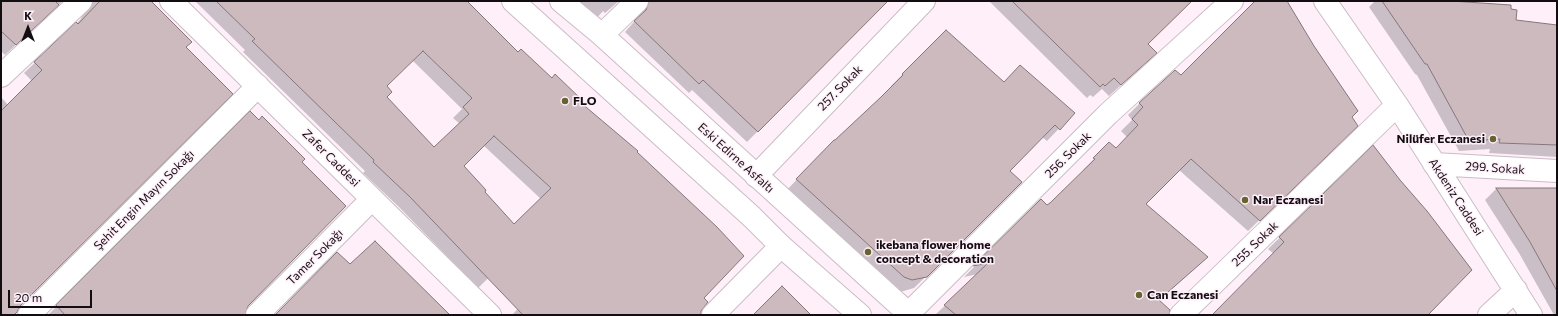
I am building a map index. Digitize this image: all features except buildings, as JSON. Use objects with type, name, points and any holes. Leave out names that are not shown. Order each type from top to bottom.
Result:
[{"type":"street","points":[[2,73],[81,1]]},
{"type":"street","name":"Zafer Caddesi","points":[[172,1],[372,199],[479,311]]},
{"type":"street","points":[[513,1],[752,217],[781,246],[860,315]]},
{"type":"street","name":"Eski Edirne Asfaltı","points":[[561,1],[602,36],[909,314]]},
{"type":"street","points":[[602,36],[637,1]]},
{"type":"street","name":"257. Sokak","points":[[756,176],[924,1]]},
{"type":"street","name":"256. Sokak","points":[[909,314],[1108,114],[1232,1]]},
{"type":"street","name":"Akdeniz Caddesi","points":[[1325,1],[1397,106],[1531,315]]},
{"type":"street","name":"Şehit Engin Mayın Sokağı","points":[[29,315],[258,86]]},
{"type":"street","name":"255. Sokak","points":[[1181,315],[1397,106]]},
{"type":"street","name":"299. Sokak","points":[[1434,164],[1557,171]]},
{"type":"street","points":[[752,217],[751,201],[756,176]]},
{"type":"street","name":"Tamer Sokağı","points":[[257,315],[372,199]]},
{"type":"street","points":[[713,315],[781,246]]},
{"type":"street","points":[[1489,315],[1516,290]]},
{"type":"place","name":"FLO","points":[[565,101]]},
{"type":"place","name":"Nilüfer Eczanesi","points":[[1493,139]]},
{"type":"place","name":"Nar Eczanesi","points":[[1245,200]]},
{"type":"place","name":"ikebana flower home concept & decoration","points":[[868,252]]},
{"type":"place","name":"Can Eczanesi","points":[[1139,295]]}]
